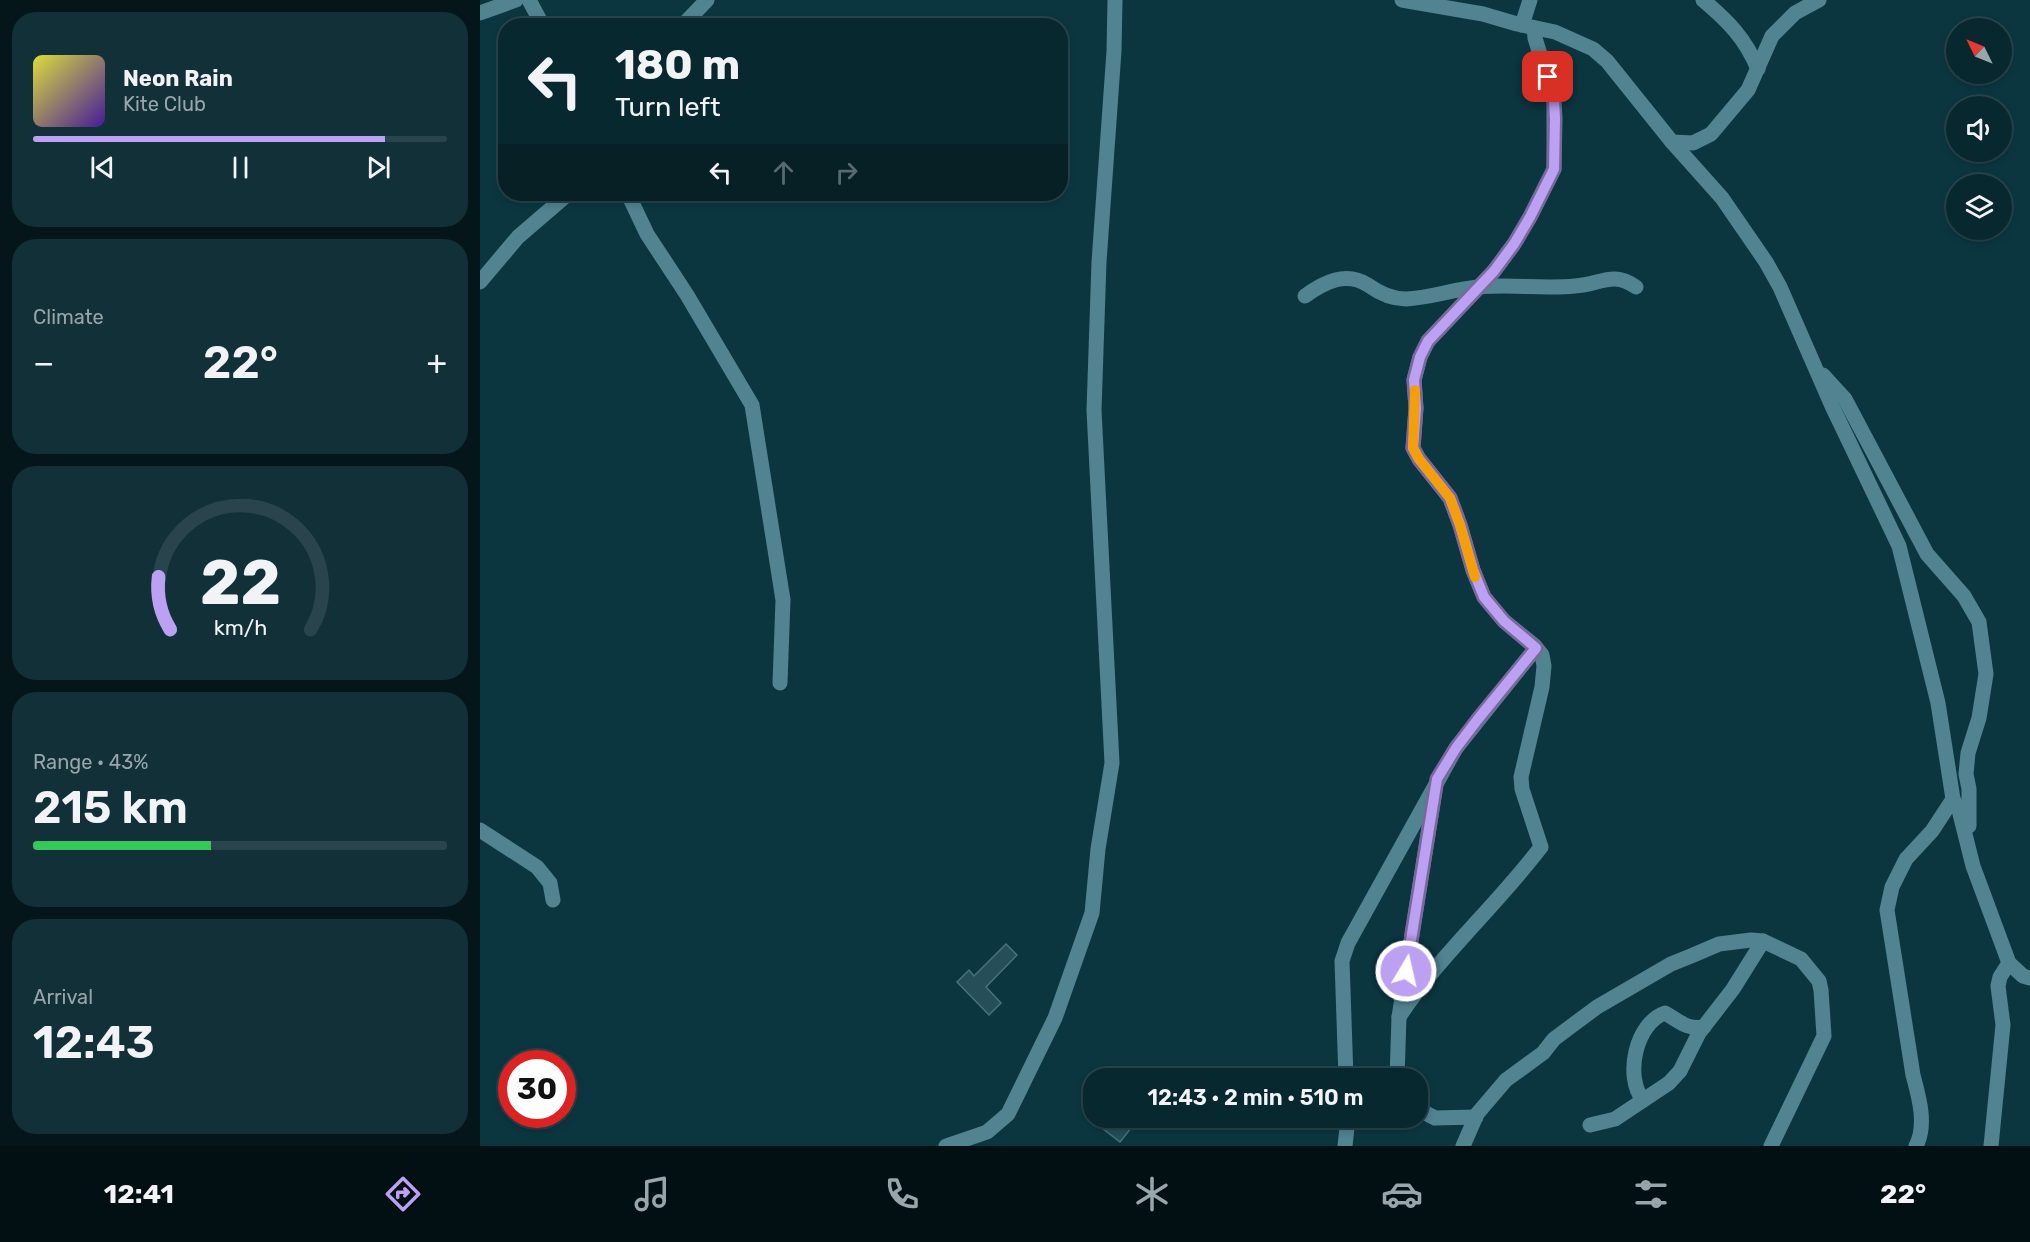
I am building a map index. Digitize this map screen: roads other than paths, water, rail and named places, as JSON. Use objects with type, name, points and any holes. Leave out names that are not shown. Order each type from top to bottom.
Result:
[{"type":"street","points":[[480,13],[516,0]]},
{"type":"street","points":[[529,0],[539,18]]},
{"type":"street","points":[[690,18],[707,0]]},
{"type":"street","points":[[946,1146],[987,1132],[1008,1114],[1054,1018],[1092,913],[1098,849],[1112,763],[1094,410],[1099,261],[1114,51],[1115,0]]},
{"type":"street","points":[[1402,0],[1483,15],[1555,32],[1593,49],[1607,61],[1722,198],[1766,262],[1780,287],[1899,546],[1938,703],[1953,799],[1959,810],[1969,844]]},
{"type":"street","points":[[1399,1017],[1412,996],[1521,874],[1541,847],[1522,789],[1521,777],[1542,687],[1544,666],[1542,655],[1504,621],[1484,597],[1450,498],[1413,448],[1416,408],[1414,380],[1420,357],[1428,341],[1479,287],[1514,244],[1554,169],[1554,100],[1535,38],[1528,26],[1530,0]]},
{"type":"street","points":[[1703,0],[1749,47],[1758,69]]},
{"type":"street","points":[[1672,141],[1693,143],[1711,134],[1748,90],[1772,36],[1796,13],[1819,0]]},
{"type":"street","points":[[480,282],[518,237],[560,201]]},
{"type":"street","points":[[631,201],[647,234],[687,295],[752,405],[783,600],[780,683]]},
{"type":"street","points":[[1305,296],[1325,283],[1342,278],[1356,280],[1391,297],[1406,299],[1479,287],[1576,286],[1607,279],[1625,279],[1636,287]]},
{"type":"street","points":[[1815,366],[1845,399],[1928,554],[1964,596],[1979,622],[1986,674],[1979,718],[1968,753],[1966,774],[1969,789],[1969,844],[1972,866],[2009,963],[2023,976],[2030,978]]},
{"type":"street","points":[[1346,1068],[1342,961],[1348,942],[1456,748],[1536,648]]},
{"type":"street","points":[[1397,1068],[1399,1017],[1437,779]]},
{"type":"street","points":[[1916,1146],[1920,1138],[1921,1101],[1913,1075],[1887,910],[1892,887],[1906,859],[1932,831],[1953,799]]},
{"type":"street","points":[[480,830],[537,867],[550,883],[553,900]]},
{"type":"street","points":[[1463,1146],[1476,1117],[1506,1080],[1543,1053],[1554,1040],[1597,1007],[1671,964],[1719,944],[1751,940],[1763,941],[1801,959],[1819,981],[1824,1036],[1771,1146]]},
{"type":"street","points":[[1590,1125],[1615,1119],[1669,1083],[1680,1071],[1704,1027],[1733,989],[1763,941]]},
{"type":"street","points":[[1991,1146],[2003,1025],[1998,986],[2000,977],[2009,963]]},
{"type":"street","points":[[1643,1100],[1636,1091],[1633,1069],[1645,1027],[1655,1016],[1665,1012],[1681,1024],[1695,1028],[1704,1027]]},
{"type":"street","points":[[1428,1114],[1435,1118],[1476,1117]]},
{"type":"street","points":[[1345,1146],[1347,1128]]}]
